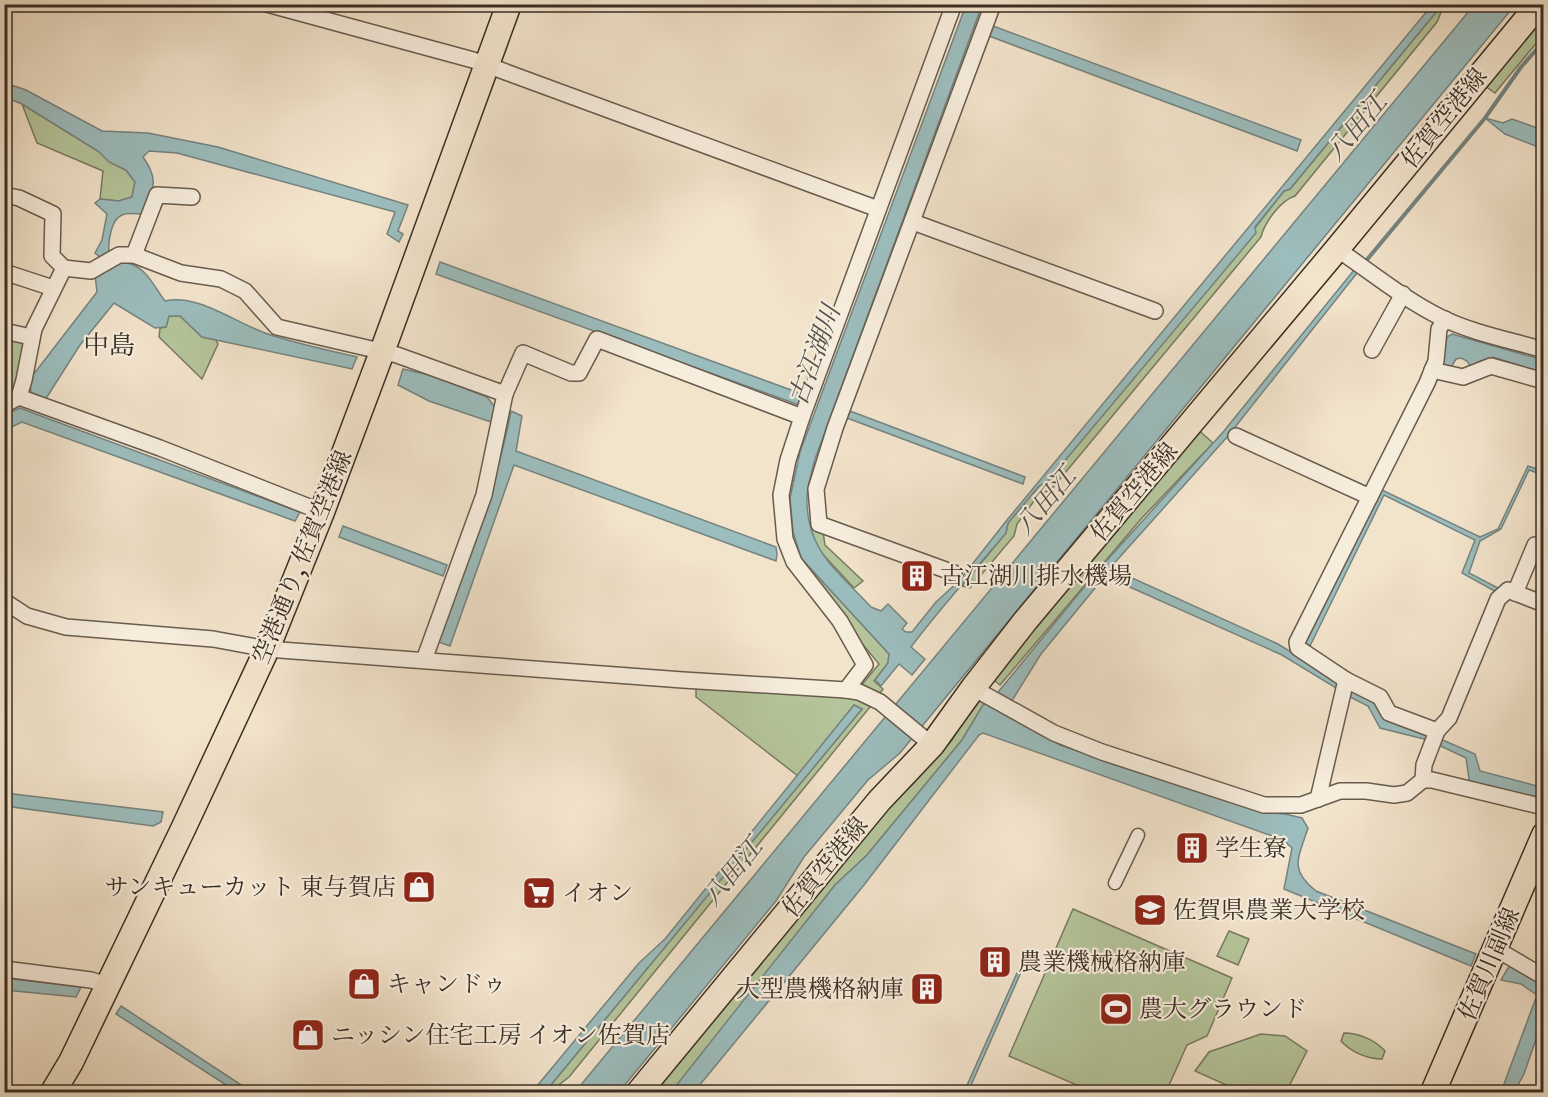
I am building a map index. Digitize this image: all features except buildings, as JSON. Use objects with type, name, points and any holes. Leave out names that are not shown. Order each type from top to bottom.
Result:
[{"type":"main road","name":"空港通り, 佐賀空港線","points":[[53,1092],[71,1062],[267,648],[322,512],[509,4]]},
{"type":"main road","name":"佐賀空港線","points":[[639,1092],[928,741],[982,692],[1026,620],[1337,249],[1532,6]]},
{"type":"main road","name":"佐賀川副線","points":[[1433,1092],[1544,835]]},
{"type":"street","points":[[267,4],[486,65],[878,209]]},
{"type":"street","points":[[846,690],[865,665],[840,621],[794,562],[785,539],[781,495],[788,460],[802,417],[954,4]]},
{"type":"street","points":[[954,573],[819,524],[816,489],[835,428],[993,4]]},
{"type":"street","points":[[4,195],[19,198],[53,214],[52,256],[63,268],[91,271],[119,255],[134,255],[181,273],[221,279],[245,291],[277,327],[397,355],[505,394]]},
{"type":"street","points":[[134,255],[157,195],[192,197]]},
{"type":"street","points":[[913,222],[1155,311]]},
{"type":"street","points":[[1337,249],[1403,294],[1445,319],[1473,330],[1544,350]]},
{"type":"street","points":[[19,398],[31,337],[63,268]]},
{"type":"street","points":[[4,272],[53,288]]},
{"type":"street","points":[[1372,350],[1403,294]]},
{"type":"street","points":[[1437,731],[1389,713],[1380,697],[1346,680],[1298,648],[1297,642],[1432,370],[1436,361],[1439,329],[1445,319]]},
{"type":"street","points":[[4,332],[31,337]]},
{"type":"street","points":[[424,660],[484,495],[505,394],[523,353],[571,373],[579,373],[597,339],[802,417]]},
{"type":"street","points":[[1432,370],[1463,377],[1491,366],[1544,381]]},
{"type":"street","points":[[4,405],[19,398],[160,448],[322,512]]},
{"type":"street","points":[[1236,436],[1370,497]]},
{"type":"street","points":[[1515,593],[1535,545],[1544,547]]},
{"type":"street","points":[[1423,780],[1424,765],[1437,731],[1449,718],[1498,599],[1508,590],[1544,604]]},
{"type":"street","points":[[4,601],[27,616],[66,627],[213,639],[267,648],[672,680],[846,690],[872,696],[928,741]]},
{"type":"street","points":[[1318,798],[1346,680]]},
{"type":"street","points":[[982,692],[1054,733],[1102,752],[1264,805],[1301,805],[1340,791],[1366,791],[1394,795],[1407,793],[1423,780],[1432,780],[1544,807]]},
{"type":"street","points":[[1116,883],[1138,835]]},
{"type":"street","points":[[1496,949],[1544,977]]},
{"type":"street","points":[[4,969],[92,980],[107,985]]},
{"type":"green space","points":[[1444,5],[1437,22],[1295,196],[1284,202],[1274,213],[1261,237],[1050,491],[1040,493],[1017,524],[1014,536],[970,588],[962,586],[1006,533],[1008,523],[1039,486],[1047,482],[1255,233],[1255,228],[1284,191],[1290,189]]},
{"type":"green space","points":[[1543,14],[1543,35],[1495,93],[1478,81]]},
{"type":"green space","points":[[22,104],[98,151],[110,162],[126,170],[135,182],[132,197],[119,201],[100,199],[103,171],[37,143]]},
{"type":"green space","points":[[169,316],[180,316],[202,337],[216,340],[218,344],[202,379],[159,337],[160,328],[166,327]]},
{"type":"green space","points":[[5,338],[25,343],[22,383],[5,400]]},
{"type":"green space","points":[[1195,427],[1213,443],[1141,519],[1000,685],[990,677]]},
{"type":"green space","points":[[808,522],[823,532],[825,545],[863,581],[854,588],[818,549]]},
{"type":"green space","points":[[801,558],[889,654],[888,663],[874,681],[883,689],[880,693],[860,687],[879,664],[802,564]]},
{"type":"green space","points":[[696,687],[847,696],[866,700],[870,707],[569,1077],[550,1092],[545,1092],[862,709],[854,705],[798,776],[696,697]]},
{"type":"green space","points":[[976,700],[994,701],[983,705],[962,740],[867,855],[835,885],[679,1084],[671,1092],[649,1092],[879,812],[912,785],[952,740]]},
{"type":"green space","name":"農大グラウンド","points":[[1073,909],[1232,978],[1207,1036],[1187,1045],[1166,1092],[1093,1092],[1009,1056]]},
{"type":"green space","points":[[1229,931],[1249,939],[1238,965],[1217,956]]},
{"type":"green space","points":[[1344,1033],[1372,1040],[1385,1051],[1382,1059],[1354,1052],[1341,1041]]},
{"type":"green space","points":[[1261,1034],[1285,1036],[1307,1051],[1286,1092],[1242,1092],[1195,1071],[1209,1052]]},
{"type":"water","points":[[966,5],[982,5],[815,459],[807,496],[812,531],[826,558],[871,607],[881,611],[888,604],[907,623],[902,629],[906,632],[912,632],[936,602],[959,581],[1432,5],[1442,5],[1290,189],[1284,191],[1255,227],[1256,233],[1047,482],[1039,486],[1008,523],[1006,533],[911,647],[925,659],[912,675],[899,664],[881,686],[875,680],[888,663],[889,654],[801,558],[793,532],[790,498],[800,452]]},
{"type":"water","points":[[1474,5],[1515,5],[900,753],[868,780],[804,857],[776,901],[619,1092],[575,1092]]},
{"type":"water","points":[[993,26],[1301,140],[1297,151],[989,36]]},
{"type":"water","points":[[5,83],[26,90],[102,131],[148,133],[218,147],[408,205],[398,231],[403,234],[399,242],[387,234],[395,212],[177,153],[149,151],[143,157],[152,173],[153,185],[143,214],[127,214],[118,217],[111,231],[109,252],[101,258],[95,253],[102,240],[107,214],[95,203],[100,199],[119,201],[132,197],[135,182],[126,170],[109,162],[98,151],[22,104],[5,97]]},
{"type":"water","points":[[1485,118],[1503,123],[1512,119],[1543,130],[1543,149],[1505,134]]},
{"type":"water","points":[[121,262],[129,263],[142,270],[165,301],[191,301],[268,334],[357,357],[352,369],[202,337],[180,316],[169,316],[166,327],[155,328],[114,303],[80,345],[45,400],[31,394],[30,379],[97,292],[95,275]]},
{"type":"water","points":[[440,262],[802,394],[799,405],[436,274]]},
{"type":"water","points":[[1354,270],[1357,273],[1228,436],[1110,568],[1278,644],[1339,682],[1336,688],[1282,655],[1105,576],[1041,654],[1013,699],[1007,704],[1046,737],[1060,745],[1261,812],[1302,818],[1308,828],[1299,855],[1299,869],[1307,883],[1316,891],[1476,954],[1471,966],[1284,889],[1292,848],[1283,840],[983,733],[979,735],[864,885],[694,1092],[671,1092],[835,885],[867,855],[962,740],[983,705],[994,701],[999,691],[1099,569],[1224,431]]},
{"type":"water","points":[[1452,334],[1543,360],[1543,373],[1493,357],[1471,367],[1467,361],[1461,358],[1456,359],[1450,369],[1442,365],[1447,337]]},
{"type":"water","points":[[403,369],[434,376],[487,397],[495,407],[491,422],[429,401],[398,385]]},
{"type":"water","points":[[20,408],[300,512],[295,521],[22,422],[5,430],[5,415]]},
{"type":"water","points":[[511,411],[522,416],[516,451],[776,547],[776,561],[514,465],[450,646],[436,641],[488,499]]},
{"type":"water","points":[[850,411],[1025,477],[1023,484],[847,418]]},
{"type":"water","points":[[1528,466],[1543,471],[1543,475],[1529,470],[1501,529],[1480,541],[1469,573],[1500,589],[1498,593],[1462,573],[1475,540],[1384,495],[1310,646],[1305,643],[1382,490],[1480,537],[1498,529]]},
{"type":"water","points":[[343,526],[447,565],[443,576],[339,537]]},
{"type":"water","points":[[1351,688],[1375,700],[1387,721],[1422,731],[1475,754],[1480,771],[1541,787],[1543,781],[1541,803],[1474,787],[1469,779],[1466,758],[1428,740],[1380,728],[1368,706],[1348,696]]},
{"type":"water","points":[[854,705],[862,709],[545,1092],[532,1092],[639,963],[665,939]]},
{"type":"water","points":[[5,793],[163,812],[161,822],[153,826],[5,806]]},
{"type":"water","points":[[1026,953],[1029,954],[968,1092],[964,1092]]},
{"type":"water","points":[[1516,966],[1543,983],[1543,1019],[1524,1074],[1514,1092],[1501,1092],[1537,995],[1521,984],[1501,980],[1508,968]]},
{"type":"water","points":[[5,978],[81,987],[76,997],[5,990]]},
{"type":"water","points":[[121,1006],[252,1092],[237,1092],[116,1014]]},
{"type":"waterway","points":[[1365,262],[1485,118],[1521,67],[1544,41]]},
{"type":"place","name":"古江湖川排水機場","points":[[917,576]]},
{"type":"place","name":"学生寮","points":[[1192,848]]},
{"type":"place","name":"サンキューカット 東与賀店","points":[[419,887]]},
{"type":"place","name":"イオン","points":[[539,893]]},
{"type":"place","name":"佐賀県農業大学校","points":[[1150,910]]},
{"type":"place","name":"農業機械格納庫","points":[[995,962]]},
{"type":"place","name":"キャンドゥ","points":[[364,984]]},
{"type":"place","name":"大型農機格納庫","points":[[927,989]]},
{"type":"place","name":"農大グラウンド","points":[[1116,1009]]},
{"type":"place","name":"ニッシン住宅工房 イオン佐賀店","points":[[308,1035]]},
{"type":"district","name":"中島","points":[[109,345]]},
{"type":"water label","name":"八田江","points":[[1356,127]]},
{"type":"water label","name":"古江湖川","points":[[814,355]]},
{"type":"water label","name":"八田江","points":[[1045,501]]},
{"type":"water label","name":"八田江","points":[[732,872]]}]
